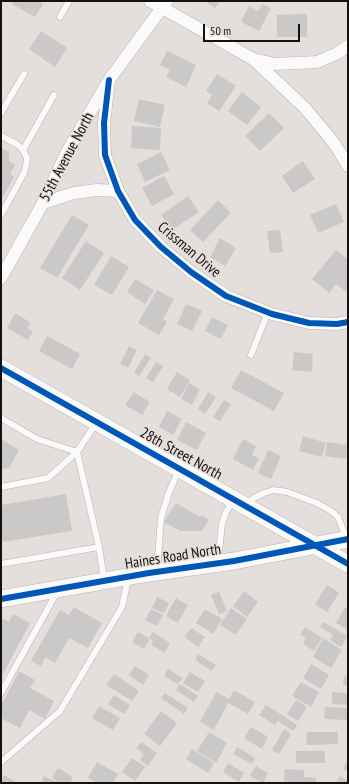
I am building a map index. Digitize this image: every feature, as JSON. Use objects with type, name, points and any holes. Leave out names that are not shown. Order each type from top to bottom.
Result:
[{"type":"street","points":[[150,1],[164,4],[253,59],[275,78],[305,108],[334,143],[348,166]]},
{"type":"street","name":"55th Avenue North","points":[[1,278],[43,203],[67,152],[109,80],[164,4]]},
{"type":"street","points":[[253,59],[275,64],[317,62],[338,53],[348,46]]},
{"type":"street","name":"Crissman Drive","points":[[109,80],[104,123],[105,155],[118,191],[135,220],[161,247],[191,272],[226,296],[268,312],[309,323],[337,324],[348,322]]},
{"type":"street","points":[[43,203],[74,193],[97,190],[118,191]]},
{"type":"street","name":"28th Street North","points":[[1,368],[316,544],[348,564]]},
{"type":"street","name":"Haines Road North","points":[[1,599],[218,563],[348,539]]},
{"type":"lane","points":[[60,17],[69,1]]},
{"type":"lane","points":[[1,113],[24,74]]},
{"type":"lane","points":[[23,150],[54,95]]},
{"type":"lane","points":[[1,136],[18,145],[23,150],[26,158],[26,166],[1,215]]},
{"type":"lane","points":[[251,354],[268,312]]},
{"type":"lane","points":[[1,418],[37,439],[77,452]]},
{"type":"lane","points":[[1,487],[48,478],[77,452],[96,422]]},
{"type":"lane","points":[[77,452],[99,547],[104,581]]},
{"type":"lane","points":[[157,572],[161,518],[169,492],[180,468]]},
{"type":"lane","points":[[218,563],[222,524],[226,512],[241,502],[274,490],[287,492],[318,503],[331,511],[338,517],[348,539]]},
{"type":"lane","points":[[1,564],[99,547]]},
{"type":"lane","points":[[1,762],[60,711],[122,607],[129,577]]},
{"type":"lane","points":[[1,693],[58,589]]},
{"type":"building","points":[[13,1],[38,1],[43,4],[35,17],[12,4]]},
{"type":"building","points":[[205,1],[220,1],[215,8]]},
{"type":"building","points":[[262,4],[271,8],[259,31],[241,22],[249,6],[258,11]]},
{"type":"building","points":[[307,14],[307,37],[277,37],[277,15]]},
{"type":"building","points":[[41,31],[67,48],[55,67],[29,49]]},
{"type":"building","points":[[167,51],[196,65],[186,87],[166,77],[170,70],[160,65]]},
{"type":"building","points":[[217,74],[236,86],[219,111],[207,103],[212,95],[206,91]]},
{"type":"building","points":[[242,92],[261,107],[247,125],[228,111]]},
{"type":"building","points":[[139,99],[165,105],[160,127],[134,121]]},
{"type":"building","points":[[269,113],[284,128],[260,151],[245,136]]},
{"type":"building","points":[[132,126],[161,128],[160,150],[131,148]]},
{"type":"building","points":[[1,148],[9,152],[9,161],[15,165],[10,174],[14,177],[1,200]]},
{"type":"building","points":[[161,152],[170,170],[145,182],[137,164]]},
{"type":"building","points":[[303,161],[315,179],[293,193],[282,176]]},
{"type":"building","points":[[164,176],[174,194],[152,206],[142,188]]},
{"type":"building","points":[[188,196],[199,212],[172,230],[161,215]]},
{"type":"building","points":[[218,200],[231,213],[203,242],[190,230]]},
{"type":"building","points":[[336,204],[344,222],[318,233],[310,215]]},
{"type":"building","points":[[72,215],[89,225],[57,278],[40,268]]},
{"type":"building","points":[[280,230],[283,252],[270,253],[267,231]]},
{"type":"building","points":[[220,238],[236,248],[225,266],[210,257]]},
{"type":"building","points":[[86,241],[104,253],[80,290],[62,278]]},
{"type":"building","points":[[336,250],[348,259],[348,293],[336,284],[329,293],[312,279]]},
{"type":"building","points":[[111,256],[129,267],[112,295],[94,285]]},
{"type":"building","points":[[135,279],[154,290],[145,304],[127,292]]},
{"type":"building","points":[[157,290],[174,299],[163,319],[167,322],[159,335],[138,323]]},
{"type":"building","points":[[186,304],[202,311],[192,331],[177,324]]},
{"type":"building","points":[[15,313],[31,323],[27,328],[33,331],[28,340],[7,328]]},
{"type":"building","points":[[212,317],[228,325],[221,339],[205,331]]},
{"type":"building","points":[[47,336],[80,354],[72,369],[39,351]]},
{"type":"building","points":[[129,346],[137,350],[128,368],[120,364]]},
{"type":"building","points":[[294,352],[313,354],[312,372],[292,370]]},
{"type":"building","points":[[145,354],[151,358],[139,376],[134,373]]},
{"type":"building","points":[[156,362],[163,366],[153,382],[146,378]]},
{"type":"building","points":[[241,370],[284,393],[274,411],[231,388]]},
{"type":"building","points":[[177,372],[190,380],[180,397],[167,389]]},
{"type":"building","points":[[189,383],[200,389],[192,405],[181,399]]},
{"type":"building","points":[[134,392],[150,402],[142,415],[125,405]]},
{"type":"building","points":[[208,392],[216,397],[205,414],[198,409]]},
{"type":"building","points":[[224,400],[231,404],[220,421],[213,417]]},
{"type":"building","points":[[167,411],[182,419],[173,435],[159,427]]},
{"type":"building","points":[[186,422],[206,433],[197,450],[177,440]]},
{"type":"building","points":[[303,436],[326,443],[322,457],[299,451]]},
{"type":"building","points":[[1,439],[19,450],[9,468],[1,469]]},
{"type":"building","points":[[243,439],[256,446],[252,455],[259,458],[253,470],[233,459]]},
{"type":"building","points":[[327,442],[348,445],[346,459],[325,456]]},
{"type":"building","points":[[268,450],[281,456],[271,479],[258,473]]},
{"type":"building","points":[[66,494],[72,531],[1,542],[1,505]]},
{"type":"building","points":[[176,503],[200,517],[202,515],[209,520],[202,531],[180,531],[164,522]]},
{"type":"building","points":[[327,585],[339,593],[327,612],[315,604]]},
{"type":"building","points":[[244,591],[258,602],[247,617],[233,606]]},
{"type":"building","points":[[219,592],[227,611],[219,614],[211,595]]},
{"type":"building","points":[[157,597],[169,603],[164,613],[152,608]]},
{"type":"building","points":[[176,598],[188,605],[178,623],[166,616]]},
{"type":"building","points":[[74,607],[102,623],[88,648],[69,638],[55,663],[45,657],[41,666],[31,661],[60,610],[69,615]]},
{"type":"building","points":[[345,607],[348,609],[348,630],[336,623]]},
{"type":"building","points":[[231,608],[247,619],[236,635],[220,625]]},
{"type":"building","points":[[151,609],[163,615],[157,626],[145,620]]},
{"type":"building","points":[[205,609],[222,619],[213,634],[196,623]]},
{"type":"building","points":[[13,614],[30,623],[1,678],[1,618],[9,622]]},
{"type":"building","points":[[323,622],[348,636],[341,647],[330,640],[333,635],[320,627]]},
{"type":"building","points":[[305,627],[322,638],[314,651],[303,644],[306,638],[300,634]]},
{"type":"building","points":[[191,628],[205,637],[198,647],[184,637]]},
{"type":"building","points":[[138,632],[150,639],[144,649],[132,642]]},
{"type":"building","points":[[153,632],[170,643],[165,653],[151,645],[153,641],[149,638]]},
{"type":"building","points":[[323,638],[342,650],[331,668],[313,657]]},
{"type":"building","points":[[198,654],[216,665],[212,671],[195,660]]},
{"type":"building","points":[[311,664],[329,675],[321,689],[303,678]]},
{"type":"building","points":[[135,666],[149,675],[143,685],[129,675]]},
{"type":"building","points":[[168,669],[183,678],[178,684],[164,676]]},
{"type":"building","points":[[19,671],[35,680],[30,688],[54,701],[45,719],[29,710],[20,728],[1,718],[1,706]]},
{"type":"building","points":[[190,672],[205,681],[198,692],[183,683]]},
{"type":"building","points":[[114,674],[139,691],[132,701],[106,685]]},
{"type":"building","points":[[344,676],[348,677],[348,685],[343,685]]},
{"type":"building","points":[[301,682],[319,692],[311,707],[292,696]]},
{"type":"building","points":[[180,684],[198,696],[194,702],[176,690]]},
{"type":"building","points":[[234,690],[255,702],[248,714],[228,703],[214,730],[200,722],[216,692],[229,699]]},
{"type":"building","points":[[332,692],[348,693],[348,705],[332,704]]},
{"type":"building","points":[[165,693],[188,708],[184,714],[161,698]]},
{"type":"building","points":[[114,695],[130,705],[124,714],[108,704]]},
{"type":"building","points":[[296,700],[307,707],[298,721],[287,714]]},
{"type":"building","points":[[266,705],[282,715],[275,725],[259,715]]},
{"type":"building","points":[[99,706],[120,718],[113,730],[92,718]]},
{"type":"building","points":[[325,707],[348,708],[347,720],[324,719]]},
{"type":"building","points":[[161,711],[177,723],[160,746],[144,734]]},
{"type":"building","points":[[282,715],[297,725],[293,731],[278,721]]},
{"type":"building","points":[[251,727],[268,737],[262,749],[244,738]]},
{"type":"building","points":[[284,729],[291,734],[279,754],[272,750]]},
{"type":"building","points":[[209,732],[227,743],[216,763],[197,751]]},
{"type":"building","points":[[307,732],[338,732],[338,744],[306,745]]},
{"type":"building","points":[[141,742],[157,753],[148,766],[140,760],[144,754],[136,748]]},
{"type":"building","points":[[237,747],[255,758],[252,764],[233,754]]},
{"type":"building","points":[[192,749],[214,763],[208,773],[186,759]]},
{"type":"building","points":[[296,751],[325,751],[325,763],[296,763]]},
{"type":"building","points":[[132,758],[145,767],[135,781],[122,772]]},
{"type":"building","points":[[348,760],[348,772],[343,769]]},
{"type":"building","points":[[97,762],[118,774],[113,783],[97,783],[88,778]]},
{"type":"building","points":[[228,763],[244,773],[239,782],[223,772]]},
{"type":"building","points":[[256,766],[268,773],[263,783],[250,776]]},
{"type":"building","points":[[58,768],[73,777],[70,783],[60,783],[52,778]]},
{"type":"building","points":[[285,769],[304,770],[304,777],[316,778],[316,783],[284,783]]},
{"type":"building","points":[[4,775],[18,783],[1,783],[1,779]]},
{"type":"building","points":[[44,776],[58,783],[41,783]]},
{"type":"building","points":[[340,776],[348,781],[348,783],[336,783]]},
{"type":"cycle path","points":[[109,80],[104,123],[105,155],[118,191],[135,220],[161,247],[191,272],[226,296],[272,314],[309,323],[337,324],[348,322]]},
{"type":"cycle path","points":[[1,368],[348,564]]},
{"type":"cycle path","points":[[1,599],[149,573],[234,561],[348,539]]}]
